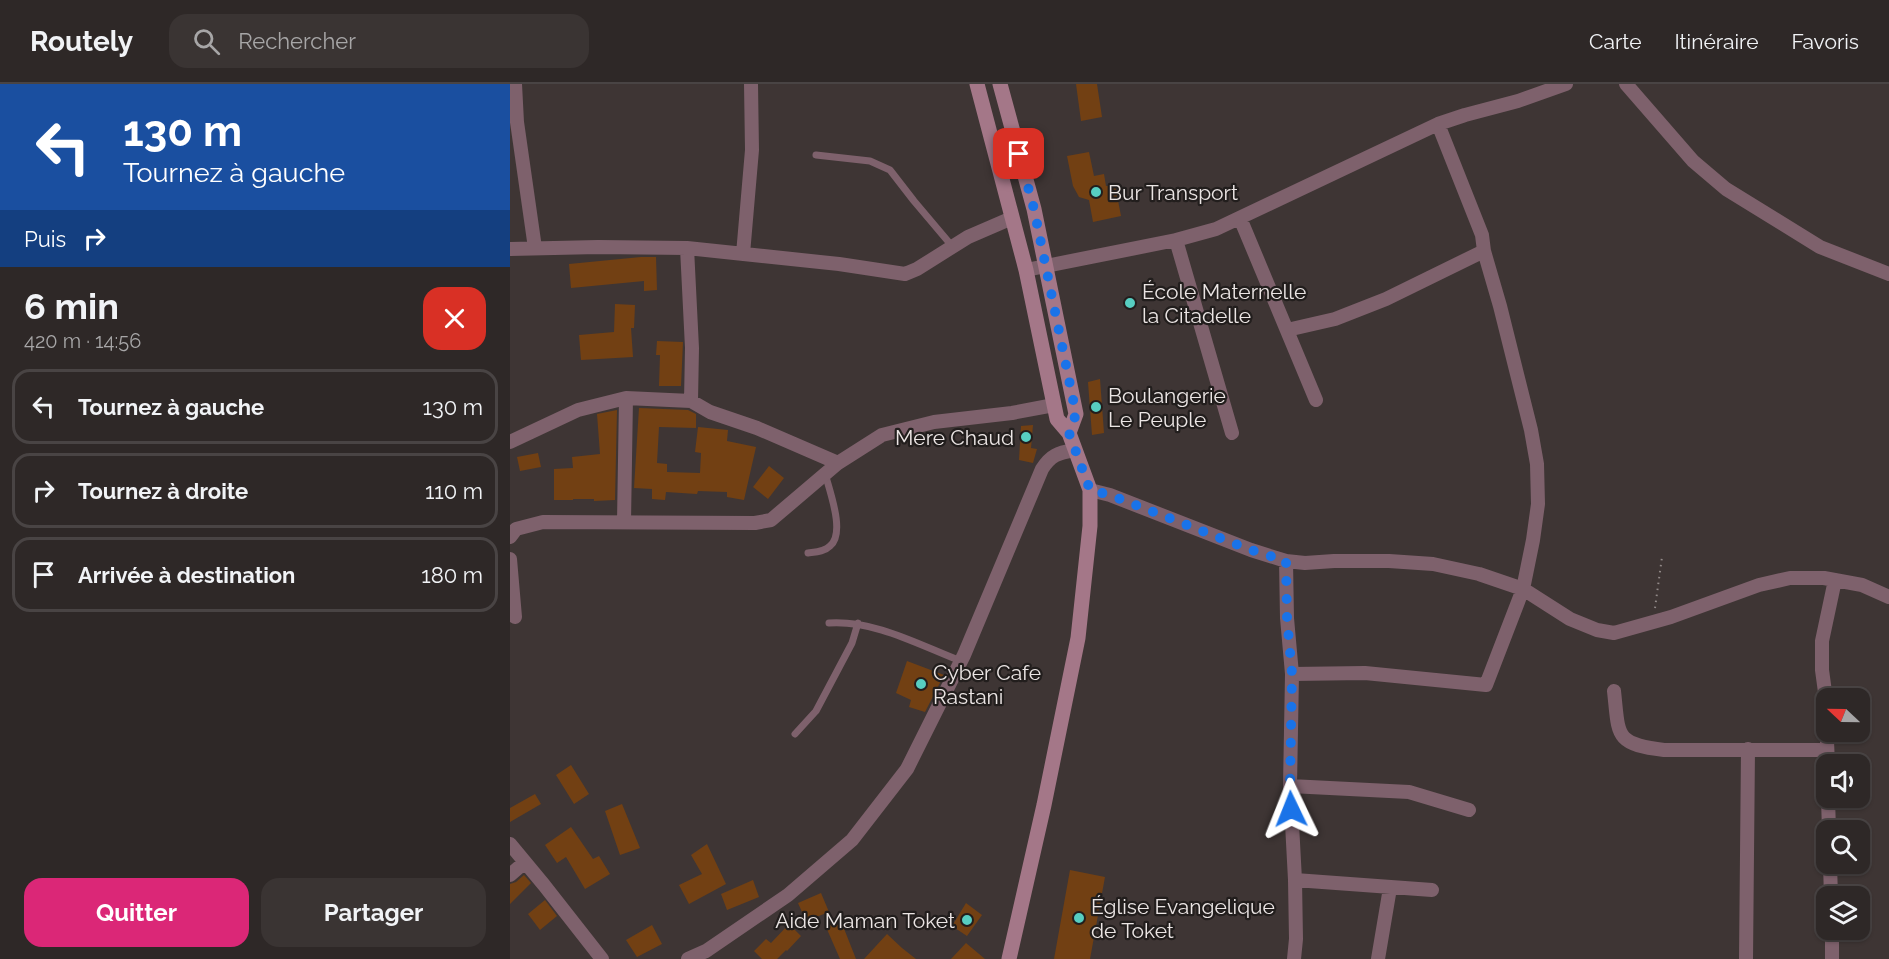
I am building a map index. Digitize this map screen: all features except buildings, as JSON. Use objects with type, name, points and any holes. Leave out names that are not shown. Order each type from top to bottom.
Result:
[{"type":"street","points":[[514,84],[517,122],[535,248]]},
{"type":"street","points":[[743,254],[752,150],[751,84]]},
{"type":"street","points":[[977,84],[1026,270],[1057,419],[1069,433],[1090,490],[1090,526],[1078,638],[1044,805],[1009,959]]},
{"type":"street","points":[[1000,84],[1034,209],[1076,414],[1069,433]]},
{"type":"street","points":[[1026,270],[1176,240],[1216,229],[1438,124],[1518,101],[1566,84]]},
{"type":"street","points":[[1626,84],[1693,161],[1726,189],[1820,247],[1889,274]]},
{"type":"street","points":[[1292,674],[1365,673],[1486,685],[1523,589],[1538,504],[1537,464],[1520,381],[1484,251],[1482,235],[1438,124]]},
{"type":"street","points":[[510,249],[687,248],[839,264],[905,274],[968,237],[1012,218]]},
{"type":"street","points":[[1240,218],[1316,400]]},
{"type":"street","points":[[1176,240],[1232,433]]},
{"type":"street","points":[[687,248],[692,348],[691,401]]},
{"type":"street","points":[[1287,330],[1335,319],[1386,299],[1484,251]]},
{"type":"street","points":[[624,522],[626,398]]},
{"type":"street","points":[[510,442],[578,410],[626,398],[691,401],[710,412],[757,428],[838,463]]},
{"type":"street","points":[[510,537],[516,529],[543,522],[755,523],[771,520],[838,463],[882,435],[934,422],[1012,413],[1054,405]]},
{"type":"street","points":[[688,959],[706,951],[788,895],[852,840],[907,769],[961,661],[1042,469],[1048,459],[1059,453],[1074,450]]},
{"type":"street","points":[[1090,490],[1110,495],[1251,550],[1286,561],[1305,563],[1389,561],[1433,564],[1479,574],[1523,589],[1570,619],[1597,630],[1614,633],[1671,617],[1759,585],[1790,578],[1824,578],[1862,585],[1889,597]]},
{"type":"street","points":[[510,559],[515,617]]},
{"type":"street","points":[[1286,561],[1287,618],[1292,674],[1290,786],[1295,880],[1294,959]]},
{"type":"street","points":[[1827,754],[1822,641],[1835,580]]},
{"type":"street","points":[[1614,691],[1618,727],[1624,739],[1639,747],[1664,750],[1827,750]]},
{"type":"street","points":[[1746,959],[1748,749]]},
{"type":"street","points":[[1290,786],[1409,792],[1469,810]]},
{"type":"street","points":[[510,844],[602,959]]},
{"type":"street","points":[[510,875],[525,862]]},
{"type":"street","points":[[1295,880],[1432,890]]},
{"type":"street","points":[[1378,959],[1390,888]]},
{"type":"street","points":[[1832,940],[1832,959]]},
{"type":"lane","points":[[816,156],[870,160],[891,170],[952,246]]},
{"type":"lane","points":[[808,553],[829,547],[837,531],[825,473]]},
{"type":"lane","points":[[829,623],[858,623],[885,631],[961,661]]},
{"type":"lane","points":[[795,734],[816,711],[852,643],[858,623]]},
{"type":"path","points":[[1653,622],[1662,557]]},
{"type":"place","name":"Bur Transport","points":[[1096,192]]},
{"type":"place","name":"École Maternelle la Citadelle","points":[[1130,303]]},
{"type":"place","name":"Boulangerie Le Peuple","points":[[1096,407]]},
{"type":"place","name":"Mere Chaud","points":[[1026,437]]},
{"type":"place","name":"Cyber Cafe Rastani","points":[[921,684]]},
{"type":"place","name":"Église Evangelique de Toket","points":[[1079,918]]},
{"type":"place","name":"Aide Maman Toket","points":[[967,920]]},
{"type":"route","points":[[1019,154],[1034,209],[1076,414],[1069,433],[1090,490],[1110,495],[1251,550],[1286,561],[1287,618],[1292,674],[1291,809]]}]
